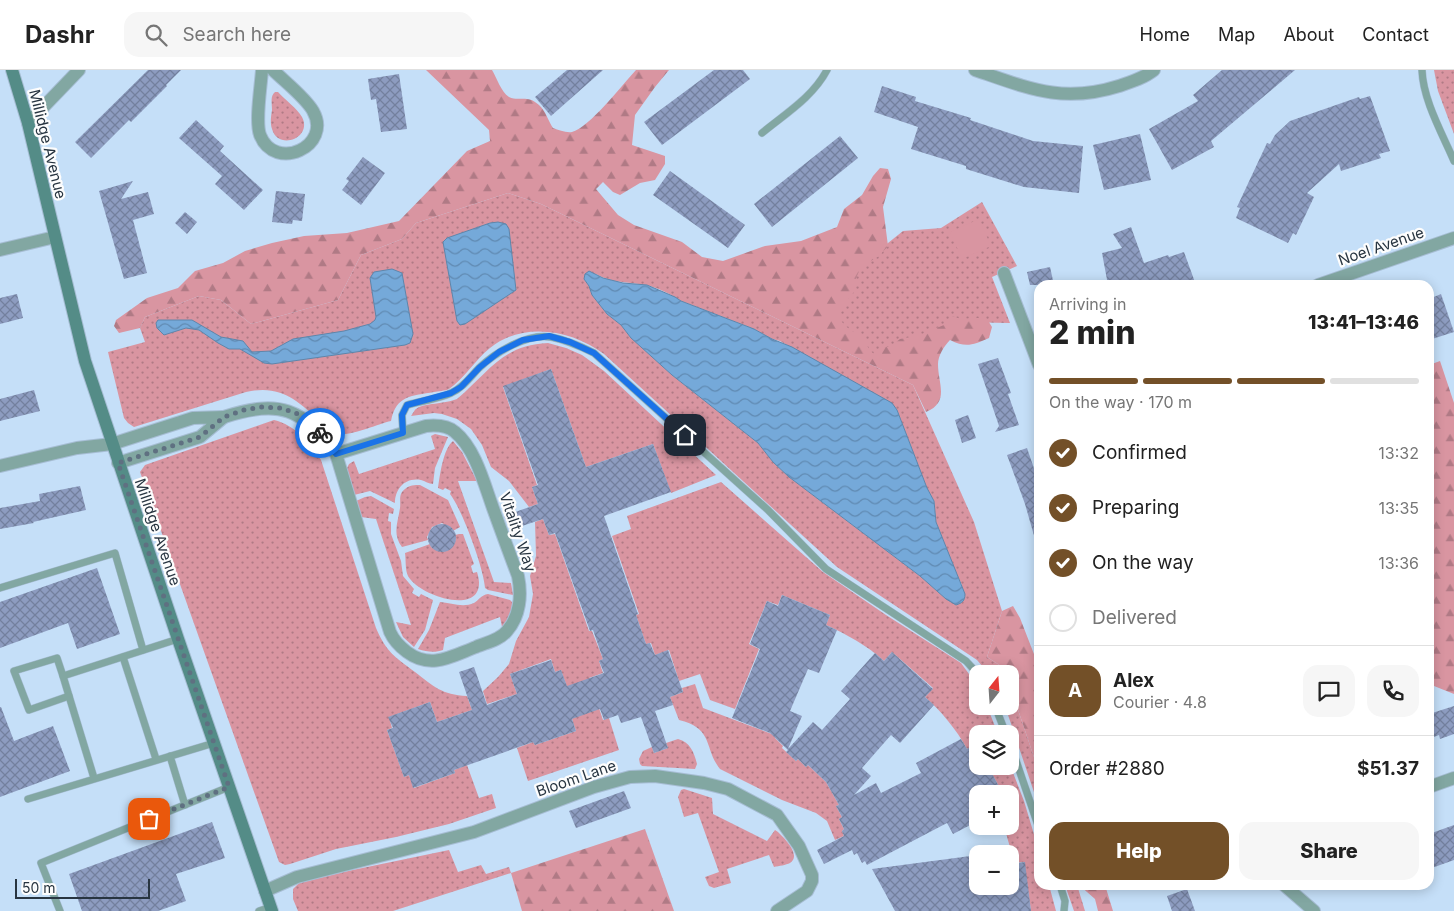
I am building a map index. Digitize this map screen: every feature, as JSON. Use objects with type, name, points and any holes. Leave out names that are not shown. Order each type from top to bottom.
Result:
[{"type":"street","name":"Millidge Avenue","points":[[12,70],[28,123],[85,361],[118,463],[265,891],[268,910]]},
{"type":"street","points":[[28,123],[79,70]]},
{"type":"street","points":[[262,70],[258,123],[260,134],[268,147],[275,151],[283,153],[296,152],[307,146],[312,140],[315,134],[316,117],[309,105],[273,70]]},
{"type":"street","points":[[975,70],[1030,88],[1057,94],[1082,94],[1103,91],[1130,82],[1154,70]]},
{"type":"street","points":[[0,250],[55,237]]},
{"type":"street","name":"Noel Avenue","points":[[1332,280],[1454,238]]},
{"type":"street","points":[[1004,273],[1034,353]]},
{"type":"street","name":"Vitality Way","points":[[0,466],[77,448],[112,444],[193,418],[224,417],[244,410],[262,407],[281,408],[298,414],[304,419],[322,435],[336,454],[390,632],[395,642],[411,655],[424,661],[444,660],[499,637],[507,631],[517,612],[520,588],[518,576],[484,483],[470,450],[463,439],[454,430],[439,425],[426,426],[336,454]]},
{"type":"street","name":"Vitality Way","points":[[118,463],[200,437],[224,417]]},
{"type":"street","name":"Bloom Lane","points":[[265,891],[298,877],[474,832],[594,787],[630,777],[655,776],[704,783],[728,789],[777,816],[799,846],[812,875],[812,881],[807,891],[777,911]]},
{"type":"street","points":[[1434,785],[1454,778]]},
{"type":"street","points":[[1290,890],[1314,911]]},
{"type":"lane","points":[[762,133],[813,91],[827,70]]},
{"type":"lane","points":[[1422,70],[1426,95],[1454,161]]},
{"type":"lane","points":[[403,433],[402,415],[407,405],[451,393],[461,387],[480,367],[499,352],[523,340],[549,336],[570,342],[594,353],[768,510],[802,547],[826,569],[970,665]]},
{"type":"lane","points":[[0,588],[115,553],[143,650]]},
{"type":"lane","points":[[63,676],[178,639]]},
{"type":"lane","points":[[123,657],[156,759]]},
{"type":"lane","points":[[69,696],[29,710],[14,672],[57,658],[63,676],[94,778]]},
{"type":"lane","points":[[28,799],[214,743]]},
{"type":"lane","points":[[170,756],[185,805]]},
{"type":"lane","points":[[1019,769],[1034,813]]},
{"type":"lane","points":[[60,911],[41,862],[229,787]]},
{"type":"lane","points":[[1062,890],[1066,901],[1064,911]]},
{"type":"green space","points":[[426,70],[492,70],[506,95],[516,99],[527,99],[535,102],[543,110],[553,128],[572,132],[587,123],[615,95],[636,70],[669,70],[635,115],[632,145],[665,156],[665,164],[655,180],[640,183],[620,195],[613,192],[603,182],[596,189],[618,215],[634,225],[682,242],[702,257],[723,261],[765,246],[801,241],[837,227],[844,209],[862,195],[880,168],[888,169],[891,179],[883,207],[888,246],[879,256],[861,267],[856,278],[854,292],[845,303],[839,317],[841,321],[846,327],[862,338],[874,354],[884,347],[890,347],[900,339],[917,336],[944,325],[953,316],[961,319],[987,319],[992,327],[989,338],[969,345],[950,340],[948,342],[938,361],[940,398],[933,408],[926,412],[913,385],[541,204],[508,193],[416,223],[402,239],[361,255],[338,300],[251,324],[221,300],[199,296],[145,317],[140,328],[119,333],[114,326],[116,320],[147,298],[178,288],[195,271],[223,263],[245,251],[304,236],[347,233],[399,221],[467,151],[490,141],[489,130]]},
{"type":"green space","points":[[1434,70],[1454,70],[1454,134],[1438,91]]},
{"type":"green space","points":[[275,92],[278,92],[302,117],[303,131],[293,139],[281,139],[275,136],[272,129],[272,96]]},
{"type":"green space","points":[[508,193],[541,204],[913,385],[974,522],[1002,611],[987,657],[999,665],[981,665],[977,660],[837,567],[604,354],[577,339],[563,334],[532,332],[517,334],[503,340],[490,348],[449,389],[406,398],[401,401],[393,412],[391,421],[350,433],[339,434],[334,432],[295,400],[269,390],[246,392],[134,427],[124,418],[108,352],[145,342],[140,328],[145,317],[199,296],[221,300],[251,324],[338,300],[361,255],[402,239],[416,223]],"holes":[[[596,274],[614,281],[654,288],[681,301],[754,329],[772,339],[780,341],[897,410],[927,489],[934,501],[936,522],[962,585],[946,599],[920,576],[789,477],[773,462],[758,443],[672,375],[631,338],[621,325],[607,314],[592,295],[584,279]]]},
{"type":"green space","points":[[982,202],[1017,266],[992,277],[1010,323],[955,322],[872,357],[835,318],[858,267],[903,231],[941,228]]},
{"type":"green space","points":[[979,219],[991,246],[962,259],[950,232]]},
{"type":"green space","points":[[548,343],[582,355],[604,371],[716,475],[671,493],[653,444],[586,467],[551,369],[503,387],[537,485],[532,487],[538,504],[529,507],[509,481],[491,467],[482,445],[471,429],[457,419],[434,413],[411,416],[419,407],[457,399],[507,354],[532,345]]},
{"type":"green space","points":[[1440,361],[1454,403],[1454,694],[1434,686],[1434,363]]},
{"type":"green space","points":[[274,420],[282,422],[295,430],[312,447],[321,460],[376,628],[388,649],[438,689],[451,694],[467,696],[472,710],[437,722],[430,702],[389,717],[392,728],[387,730],[404,777],[409,775],[414,788],[455,773],[454,770],[467,765],[479,798],[492,794],[496,808],[449,824],[336,849],[290,864],[285,865],[279,862],[140,472],[145,465]]},
{"type":"green space","points":[[435,434],[448,437],[435,468],[433,484],[421,480],[406,482],[399,489],[395,503],[370,491],[354,495],[346,470],[349,464],[354,461],[359,474],[435,449],[431,436]]},
{"type":"green space","points":[[453,441],[462,452],[477,481],[458,481],[494,582],[511,583],[513,595],[485,588],[481,567],[472,539],[450,494],[451,491],[445,488],[443,490],[438,488],[444,456]]},
{"type":"green space","points":[[721,482],[823,572],[961,663],[969,674],[969,715],[991,715],[994,725],[969,725],[969,748],[967,749],[948,721],[925,697],[933,688],[892,652],[884,661],[871,650],[826,625],[830,615],[782,595],[778,605],[767,601],[749,644],[759,649],[735,709],[710,700],[700,674],[679,681],[669,650],[655,655],[651,643],[646,644],[636,615],[639,614],[612,536],[631,529],[627,516]]},
{"type":"green space","points":[[420,485],[448,500],[460,527],[453,531],[442,523],[432,527],[427,537],[428,540],[402,547],[396,533],[401,495],[408,487]]},
{"type":"green space","points":[[371,496],[394,509],[393,514],[389,513],[388,521],[391,522],[391,534],[401,561],[403,576],[414,589],[412,593],[419,597],[421,594],[433,600],[425,630],[414,647],[403,637],[396,622],[411,625],[376,519],[361,517],[356,501]]},
{"type":"green space","points":[[543,519],[549,535],[555,534],[589,631],[592,631],[603,659],[599,661],[603,673],[589,678],[593,691],[571,698],[561,670],[555,672],[551,659],[510,674],[517,694],[487,704],[483,691],[509,664],[516,641],[529,617],[533,594],[530,576],[536,556],[535,522]]},
{"type":"green space","points":[[463,534],[474,564],[471,566],[473,573],[477,572],[479,587],[474,596],[465,600],[453,600],[439,597],[415,584],[407,574],[405,553],[430,544],[431,547],[442,552],[452,548],[456,539],[455,535]]},
{"type":"green space","points":[[488,594],[512,602],[510,616],[502,627],[500,617],[445,638],[443,650],[431,652],[418,649],[429,630],[440,602],[461,605],[470,604]]},
{"type":"green space","points":[[1013,606],[1020,618],[1034,654],[1034,757],[1019,713],[1019,665],[999,665],[987,657],[1002,611]]},
{"type":"green space","points":[[695,684],[703,708],[777,736],[775,738],[783,746],[782,748],[796,761],[798,759],[806,767],[808,765],[826,782],[839,805],[836,806],[842,817],[839,819],[844,829],[842,831],[844,836],[835,840],[827,821],[816,813],[782,800],[720,769],[703,734],[698,728],[679,720],[670,697],[683,692],[682,688]]},
{"type":"green space","points":[[596,699],[603,720],[609,718],[619,750],[528,781],[517,748],[533,742],[535,745],[576,731],[572,719]]},
{"type":"green space","points":[[1019,713],[1034,757],[1034,792],[1019,748],[1019,725],[1011,725],[1008,715],[1019,715]]},
{"type":"green space","points":[[678,739],[686,742],[691,748],[697,764],[695,769],[642,766],[640,764],[639,759],[643,751],[652,747],[654,753],[668,748],[666,743]]},
{"type":"green space","points":[[993,775],[1014,775],[1018,785],[998,785]]},
{"type":"green space","points":[[1019,788],[1034,834],[1034,890],[1050,890],[1056,911],[1031,911],[1024,862],[1019,862],[1019,845],[1009,845],[1007,835],[1019,835]]},
{"type":"green space","points":[[684,789],[712,798],[713,814],[767,841],[775,830],[791,847],[794,856],[793,860],[788,864],[774,867],[769,855],[727,869],[731,883],[714,888],[709,886],[705,877],[719,872],[698,813],[684,817],[678,797],[681,790]]},
{"type":"green space","points":[[645,829],[674,911],[522,911],[511,873]]},
{"type":"green space","points":[[449,850],[458,872],[481,865],[486,874],[509,867],[511,873],[393,911],[298,911],[293,899],[293,889],[299,883]]},
{"type":"green space","points":[[1067,890],[1079,890],[1085,911],[1074,911]]},
{"type":"green space","points":[[1085,890],[1107,890],[1113,911],[1098,911],[1095,899]]},
{"type":"water","points":[[498,222],[506,224],[509,229],[516,290],[465,324],[460,325],[457,321],[443,242],[447,238]]},
{"type":"water","points":[[392,269],[402,273],[413,334],[410,343],[405,345],[272,364],[264,363],[240,349],[229,349],[199,330],[186,328],[164,335],[157,328],[156,323],[158,320],[192,320],[221,337],[243,341],[252,352],[271,351],[293,339],[344,331],[370,324],[376,317],[370,278],[374,272]]},
{"type":"water","points":[[589,271],[603,278],[623,283],[647,285],[681,301],[754,329],[792,347],[892,403],[897,410],[927,488],[934,501],[936,522],[965,594],[963,601],[956,605],[946,599],[920,576],[789,477],[773,462],[758,443],[672,375],[631,338],[621,325],[607,314],[592,295],[584,279],[585,274]]},
{"type":"building","points":[[148,70],[181,70],[131,122],[129,120],[91,158],[75,142]]},
{"type":"building","points":[[567,70],[603,70],[551,116],[535,97]]},
{"type":"building","points":[[714,70],[743,70],[750,79],[662,145],[644,122]]},
{"type":"building","points":[[1222,70],[1295,70],[1211,141],[1214,147],[1172,170],[1149,129],[1198,101],[1193,95]]},
{"type":"building","points":[[399,74],[407,129],[381,132],[376,99],[371,100],[368,79]]},
{"type":"building","points":[[882,86],[916,97],[915,101],[971,118],[970,120],[1033,141],[1083,146],[1079,193],[1024,187],[911,149],[918,127],[874,112]]},
{"type":"building","points":[[1370,96],[1390,151],[1379,154],[1381,158],[1341,171],[1339,164],[1307,193],[1314,197],[1296,235],[1293,233],[1288,243],[1236,218],[1240,208],[1237,207],[1267,143],[1270,144],[1275,135],[1290,121],[1359,97],[1360,99]]},
{"type":"building","points":[[196,120],[224,146],[220,151],[263,190],[244,210],[215,184],[222,176],[179,138]]},
{"type":"building","points":[[1140,134],[1151,180],[1104,190],[1093,145]]},
{"type":"building","points":[[840,136],[858,158],[772,227],[754,204]]},
{"type":"building","points":[[363,157],[385,173],[361,205],[342,190],[349,181],[346,179]]},
{"type":"building","points":[[670,171],[745,225],[728,248],[653,195]]},
{"type":"building","points":[[133,181],[121,199],[148,192],[154,214],[133,220],[147,273],[124,279],[99,191]]},
{"type":"building","points":[[276,191],[305,194],[302,221],[293,220],[292,224],[272,222]]},
{"type":"building","points":[[185,212],[197,222],[187,234],[175,223]]},
{"type":"building","points":[[1131,227],[1144,263],[1184,252],[1194,280],[1107,280],[1102,253],[1122,248],[1113,234]]},
{"type":"building","points":[[1050,267],[1053,280],[1034,280],[1034,285],[1030,285],[1027,272]]},
{"type":"building","points":[[17,294],[23,318],[0,324],[0,298]]},
{"type":"building","points":[[1441,294],[1454,332],[1434,338],[1434,297]]},
{"type":"building","points":[[998,358],[1011,393],[1008,394],[1019,425],[995,432],[999,426],[978,364]]},
{"type":"building","points":[[551,369],[586,467],[653,444],[671,492],[604,516],[638,614],[636,615],[646,644],[650,643],[655,655],[668,650],[683,692],[670,697],[673,705],[655,711],[668,748],[654,753],[641,717],[621,723],[618,715],[604,720],[600,709],[572,719],[576,731],[535,745],[533,742],[454,770],[455,773],[413,788],[409,775],[404,777],[387,730],[393,728],[388,717],[430,702],[437,722],[472,710],[459,672],[474,667],[487,705],[517,694],[510,674],[551,660],[555,672],[561,670],[567,686],[604,673],[599,661],[603,659],[593,630],[590,631],[555,533],[549,535],[543,519],[510,530],[504,516],[538,504],[532,487],[538,485],[503,386]]},
{"type":"building","points":[[34,390],[40,411],[0,421],[0,399]]},
{"type":"building","points":[[968,415],[976,438],[962,443],[955,420]]},
{"type":"building","points":[[1027,448],[1034,468],[1034,536],[1025,504],[1007,455]]},
{"type":"building","points":[[80,486],[86,510],[0,529],[0,508],[40,501],[39,494]]},
{"type":"building","points":[[442,524],[452,528],[456,538],[452,548],[442,552],[432,548],[428,538],[432,528]]},
{"type":"building","points":[[97,568],[120,634],[77,649],[68,623],[0,648],[0,602]]},
{"type":"building","points":[[782,595],[830,615],[826,625],[837,630],[819,673],[808,669],[790,711],[802,716],[788,749],[813,722],[822,730],[850,699],[841,691],[875,653],[884,661],[892,652],[933,689],[925,697],[934,705],[900,743],[891,735],[862,768],[871,776],[854,795],[876,783],[881,793],[921,773],[916,763],[961,739],[967,749],[969,748],[969,775],[993,775],[998,785],[969,785],[969,826],[953,834],[947,823],[867,865],[865,861],[862,863],[857,853],[854,855],[852,850],[824,864],[817,850],[844,836],[842,831],[844,829],[839,819],[842,817],[836,806],[839,805],[826,782],[808,765],[806,767],[798,759],[796,761],[786,752],[788,750],[770,733],[732,718],[760,649],[750,644],[767,601],[778,606]]},
{"type":"building","points":[[1454,706],[1454,734],[1440,739],[1439,735],[1434,737],[1434,712]]},
{"type":"building","points":[[0,707],[14,741],[53,726],[70,771],[0,797]]},
{"type":"building","points":[[624,791],[631,808],[576,828],[569,811]]},
{"type":"building","points":[[212,822],[225,858],[176,874],[186,901],[158,911],[82,911],[69,874]]},
{"type":"building","points":[[1454,825],[1454,860],[1434,867],[1434,832]]},
{"type":"building","points":[[969,856],[969,895],[1019,895],[1019,863],[1025,862],[1031,911],[895,911],[872,869]]},
{"type":"building","points":[[1187,890],[1195,911],[1172,911],[1167,896]]},
{"type":"way so far","points":[[149,819],[229,787],[118,463],[200,437],[224,417],[244,410],[262,407],[281,408],[298,414],[320,433]]},
{"type":"route","points":[[320,433],[336,454],[403,433],[402,415],[407,405],[451,393],[461,387],[480,367],[499,352],[523,340],[549,336],[570,342],[594,353],[685,435]]}]
